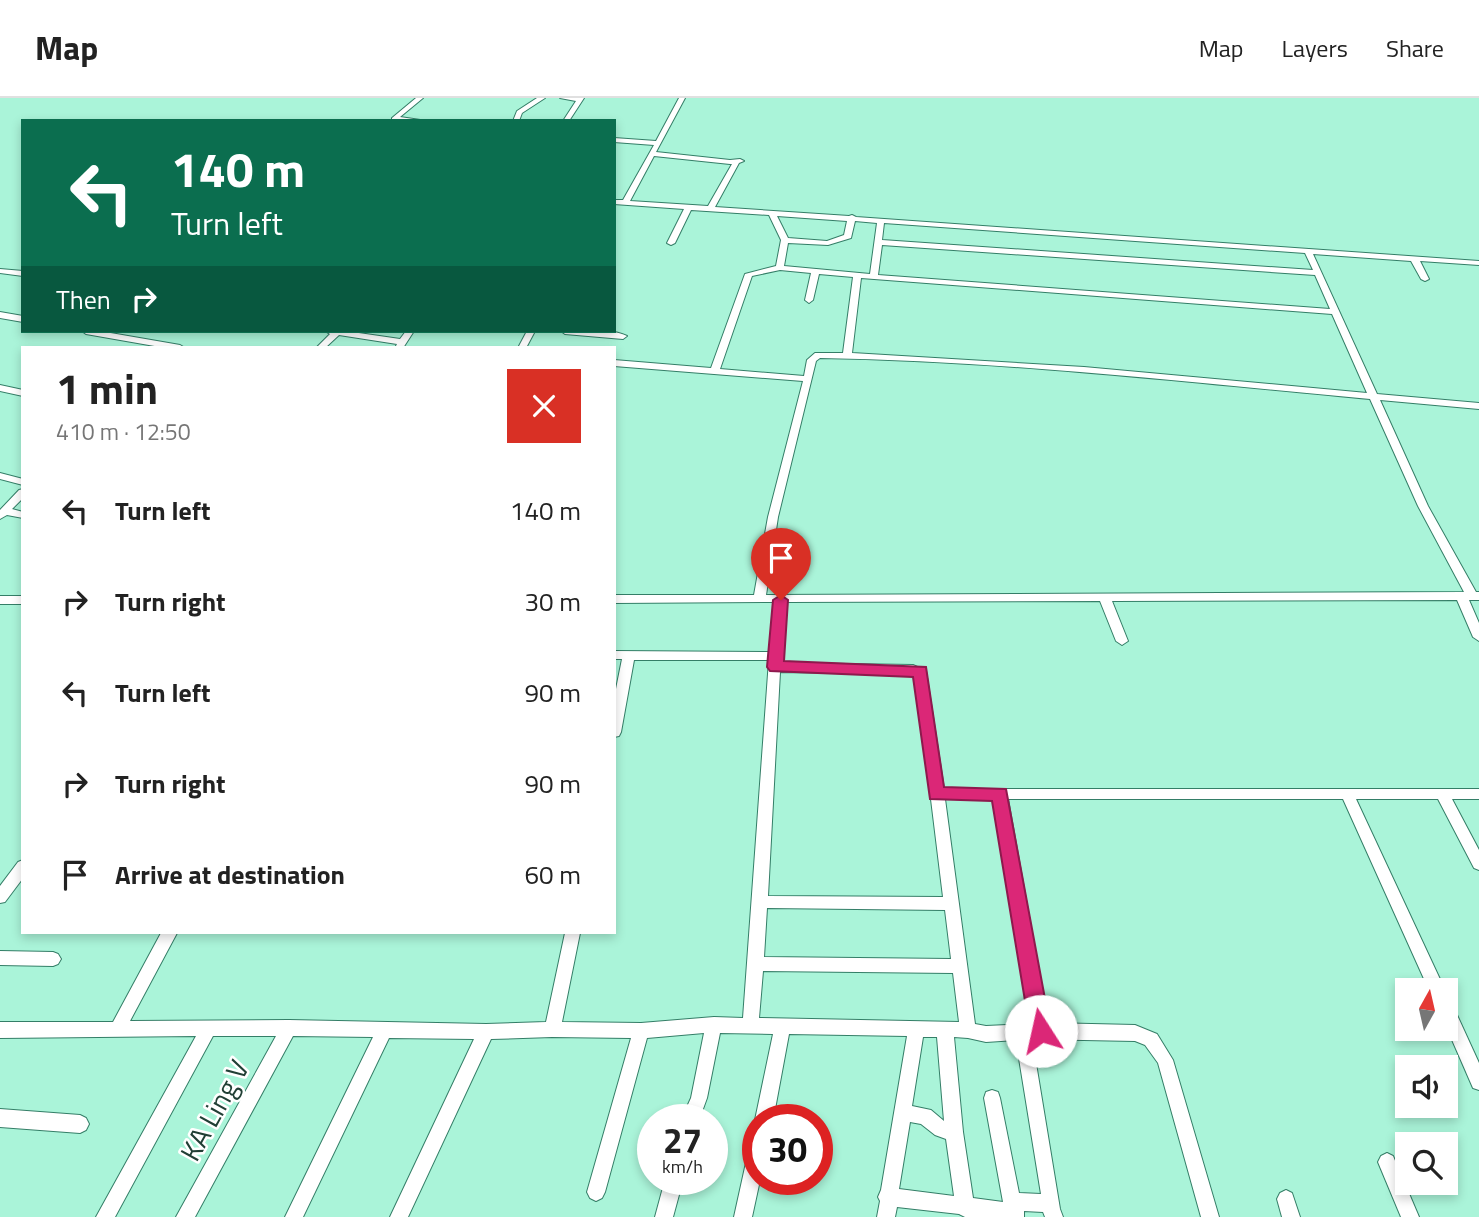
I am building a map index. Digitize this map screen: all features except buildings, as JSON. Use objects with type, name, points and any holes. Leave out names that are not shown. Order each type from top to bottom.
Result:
[{"type":"street","points":[[394,119],[420,98]]},
{"type":"street","points":[[517,119],[519,112],[542,98]]},
{"type":"street","points":[[563,98],[580,99],[567,119]]},
{"type":"street","points":[[625,203],[682,98]]},
{"type":"street","points":[[616,140],[659,143]]},
{"type":"street","points":[[653,154],[738,162],[710,209]]},
{"type":"street","points":[[616,202],[1479,263]]},
{"type":"street","points":[[671,243],[690,207]]},
{"type":"street","points":[[772,213],[785,240],[780,268]]},
{"type":"street","points":[[785,240],[836,242],[848,236],[852,217]]},
{"type":"street","points":[[874,277],[881,220]]},
{"type":"street","points":[[1087,234],[1090,257]]},
{"type":"street","points":[[878,242],[1318,273]]},
{"type":"street","points":[[1308,251],[1376,396],[1423,506],[1471,596],[1479,637]]},
{"type":"street","points":[[1414,258],[1425,279]]},
{"type":"street","points":[[714,372],[749,274],[780,268],[1336,312]]},
{"type":"street","points":[[0,271],[21,274]]},
{"type":"street","points":[[809,300],[815,272]]},
{"type":"street","points":[[847,355],[857,276]]},
{"type":"street","points":[[0,315],[21,319]]},
{"type":"street","points":[[97,333],[169,346]]},
{"type":"street","points":[[333,333],[401,345]]},
{"type":"street","points":[[588,333],[623,336]]},
{"type":"street","points":[[759,599],[773,517],[811,360],[818,355],[1084,370],[1479,406]]},
{"type":"street","points":[[616,363],[808,379]]},
{"type":"street","points":[[0,388],[21,393]]},
{"type":"street","points":[[0,475],[21,481]]},
{"type":"street","points":[[2,514],[21,494]]},
{"type":"street","points":[[2,514],[21,515]]},
{"type":"street","points":[[616,599],[1471,596]]},
{"type":"street","points":[[1105,598],[1122,641]]},
{"type":"street","points":[[750,1026],[757,964],[771,702],[781,599]]},
{"type":"street","points":[[0,600],[21,600]]},
{"type":"street","points":[[616,656],[920,671],[968,1030]]},
{"type":"street","points":[[616,722],[629,656]]},
{"type":"street","points":[[936,794],[1479,794]]},
{"type":"street","points":[[1000,794],[1041,1031]]},
{"type":"street","points":[[1347,794],[1431,978]]},
{"type":"street","points":[[1443,794],[1479,864]]},
{"type":"street","points":[[0,897],[21,869]]},
{"type":"street","points":[[761,902],[950,904]]},
{"type":"street","points":[[117,1030],[168,934]]},
{"type":"street","points":[[552,1029],[572,934]]},
{"type":"street","points":[[0,958],[53,959]]},
{"type":"street","points":[[757,964],[958,965]]},
{"type":"street","points":[[0,1030],[289,1028],[485,1032],[552,1029],[640,1031],[714,1024],[916,1031],[968,1030],[986,1034],[1041,1031],[1135,1033],[1151,1040],[1165,1060],[1210,1217]]},
{"type":"street","points":[[697,1104],[714,1024]]},
{"type":"street","points":[[767,1104],[783,1026]]},
{"type":"street","points":[[105,1217],[209,1028]]},
{"type":"street","name":"KA Ling V","points":[[185,1217],[289,1028]]},
{"type":"street","points":[[294,1217],[383,1031]]},
{"type":"street","points":[[596,1192],[640,1031]]},
{"type":"street","points":[[886,1217],[887,1197],[916,1031]]},
{"type":"street","points":[[945,1031],[954,1132],[965,1208]]},
{"type":"street","points":[[399,1217],[485,1032]]},
{"type":"street","points":[[1023,1032],[1053,1212]]},
{"type":"street","points":[[1458,1036],[1479,1082]]},
{"type":"street","points":[[992,1098],[1014,1210]]},
{"type":"street","points":[[903,1113],[925,1116],[941,1129],[954,1132]]},
{"type":"street","points":[[0,1118],[80,1124]]},
{"type":"street","points":[[1387,1162],[1410,1217]]},
{"type":"street","points":[[664,1217],[670,1195]]},
{"type":"street","points":[[743,1217],[748,1195]]},
{"type":"street","points":[[887,1197],[965,1208],[1014,1210],[1047,1203],[1053,1212]]},
{"type":"route","points":[[781,600],[775,667],[920,671],[923,676],[936,794],[1000,794],[1041,1031]]}]
